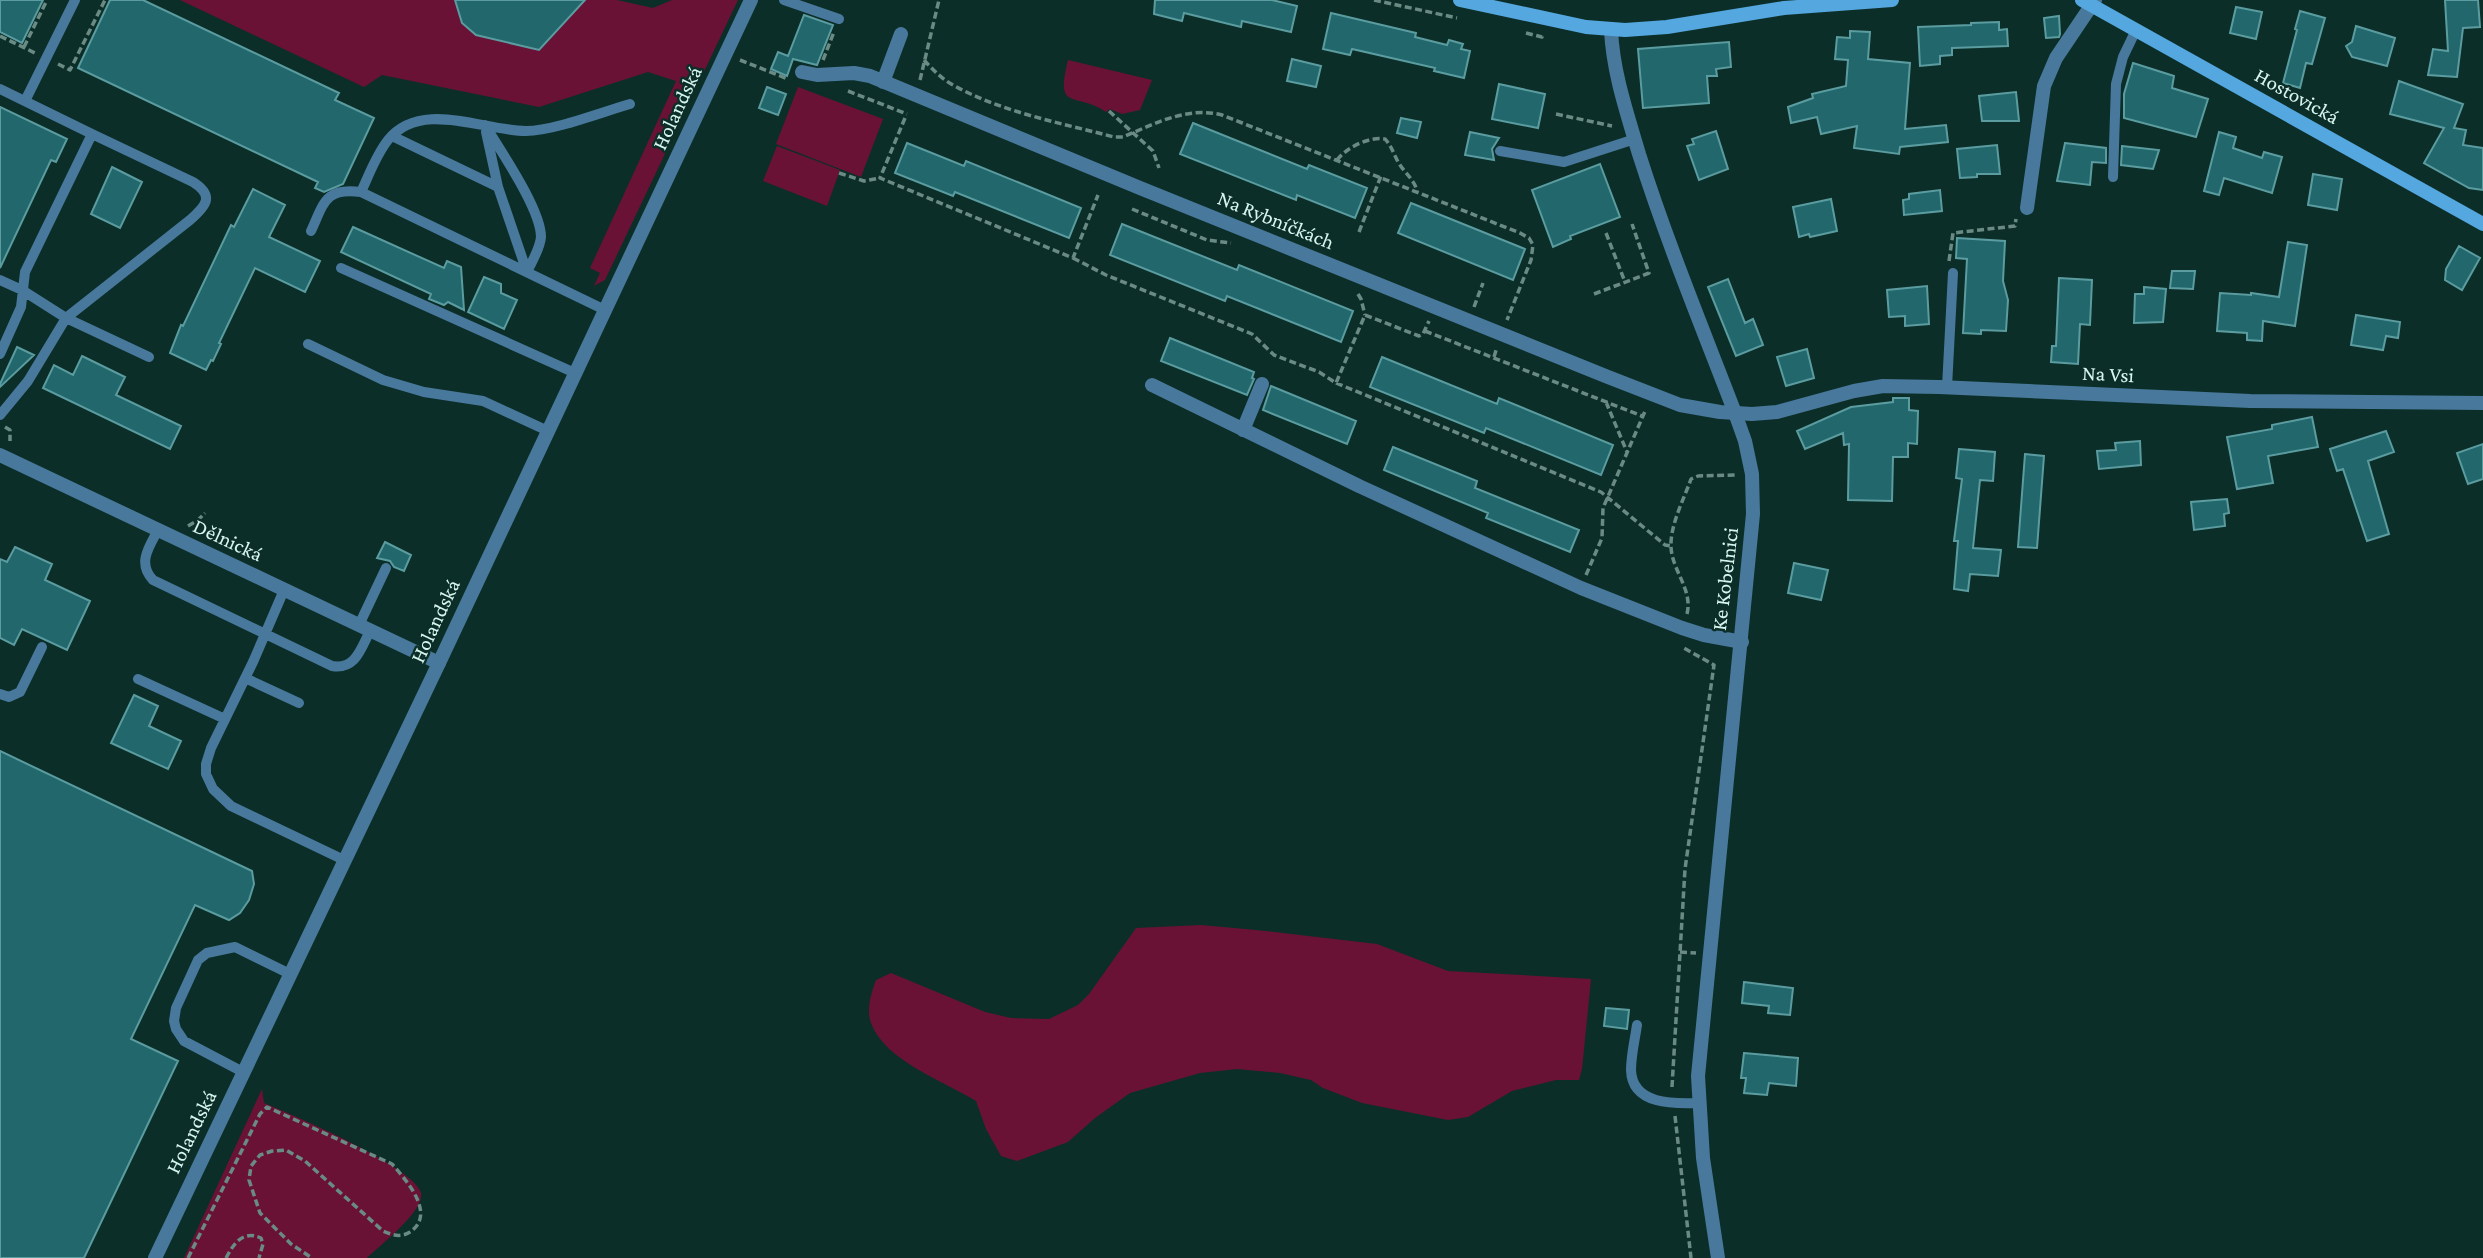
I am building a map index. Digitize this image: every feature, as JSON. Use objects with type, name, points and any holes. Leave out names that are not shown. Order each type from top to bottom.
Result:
[{"type":"main road","points":[[1460,0],[1611,30],[1667,27],[1783,8],[1892,0]]},
{"type":"main road","name":"Hostovická","points":[[2089,2],[2483,224]]},
{"type":"street","name":"Holandská","points":[[155,1258],[751,0]]},
{"type":"street","name":"Hostovická","points":[[2022,213],[2043,86],[2089,2]]},
{"type":"street","name":"Ke Kobelnici","points":[[1152,385],[1581,588],[1682,628],[1742,642],[1753,514],[1752,474],[1745,441],[1654,202],[1614,60],[1611,30]]},
{"type":"street","points":[[883,82],[901,34]]},
{"type":"street","name":"Na Rybníčkách","points":[[802,72],[817,75],[864,74],[1680,405],[1735,413]]},
{"type":"street","points":[[1243,430],[1262,384]]},
{"type":"street","name":"Na Vsi","points":[[1735,413],[1777,412],[1883,386],[2249,401],[2483,403]]},
{"type":"street","name":"Dělnická","points":[[0,455],[439,663]]},
{"type":"street","points":[[1718,1258],[1703,1158],[1699,1044],[1742,642]]},
{"type":"lane","points":[[25,101],[75,0]]},
{"type":"lane","points":[[784,0],[839,19]]},
{"type":"lane","points":[[2113,177],[2116,84],[2123,57],[2136,30]]},
{"type":"lane","points":[[0,89],[193,182],[206,192],[207,199],[190,220],[66,317],[28,380],[0,415]]},
{"type":"lane","points":[[361,192],[381,151],[392,136],[410,125],[429,120],[450,120],[516,130],[542,129],[629,104]]},
{"type":"lane","points":[[485,125],[520,182],[539,227],[540,241],[527,272]]},
{"type":"lane","points":[[485,125],[498,187],[527,272]]},
{"type":"lane","points":[[0,354],[21,307],[25,272],[92,134]]},
{"type":"lane","points":[[392,136],[498,187]]},
{"type":"lane","points":[[1500,151],[1564,162],[1635,139]]},
{"type":"lane","points":[[311,232],[326,199],[331,195],[346,190],[361,192],[605,310]]},
{"type":"lane","points":[[341,268],[575,373]]},
{"type":"lane","points":[[1947,387],[1953,273]]},
{"type":"lane","points":[[0,280],[66,317],[149,357]]},
{"type":"lane","points":[[308,344],[383,380],[424,392],[483,401],[548,431]]},
{"type":"lane","points":[[158,530],[145,559],[145,568],[150,576],[161,584],[332,666],[342,667],[356,659],[364,628],[386,568]]},
{"type":"lane","points":[[284,590],[225,719],[206,764],[206,774],[213,789],[231,806],[344,860]]},
{"type":"lane","points":[[0,694],[9,697],[20,692],[42,647]]},
{"type":"lane","points":[[138,678],[225,719]]},
{"type":"lane","points":[[246,678],[299,703]]},
{"type":"lane","points":[[243,1072],[184,1041],[176,1029],[176,1008],[198,960],[207,953],[235,947],[290,974]]},
{"type":"lane","points":[[1637,1025],[1631,1066],[1634,1082],[1646,1096],[1674,1104],[1699,1103]]},
{"type":"path","points":[[24,47],[47,0]]},
{"type":"path","points":[[916,96],[939,0]]},
{"type":"path","points":[[817,75],[839,19]]},
{"type":"path","points":[[725,54],[798,82],[802,72]]},
{"type":"path","points":[[925,60],[954,86],[1019,112],[1114,137],[1133,133],[1177,115],[1215,113],[1381,176],[1529,238],[1533,251],[1516,296]]},
{"type":"path","points":[[842,88],[906,116],[880,178]]},
{"type":"path","points":[[1109,111],[1153,151],[1159,168]]},
{"type":"path","points":[[1556,114],[1612,126]]},
{"type":"path","points":[[1337,160],[1349,149],[1374,138],[1385,139],[1417,191]]},
{"type":"path","points":[[839,173],[864,181],[880,178],[1252,334],[1274,355],[1601,492],[1665,545],[1671,546]]},
{"type":"path","points":[[1359,232],[1381,176]]},
{"type":"path","points":[[1073,258],[1098,195]]},
{"type":"path","points":[[1132,209],[1207,240],[1237,244]]},
{"type":"path","points":[[1953,273],[1949,268],[1953,233],[2015,226],[2022,213]]},
{"type":"path","points":[[1594,294],[1649,273],[1632,224]]},
{"type":"path","points":[[1606,233],[1625,282]]},
{"type":"path","points":[[1469,321],[1483,283]]},
{"type":"path","points":[[1336,383],[1364,315],[1361,299],[1354,291]]},
{"type":"path","points":[[1364,315],[1413,334],[1423,334],[1435,307]]},
{"type":"path","points":[[1425,331],[1642,416]]},
{"type":"path","points":[[1581,588],[1602,538],[1602,512],[1607,497],[1652,394]]},
{"type":"path","points":[[1606,402],[1627,452]]},
{"type":"path","points":[[1692,1258],[1672,1084],[1685,869],[1714,665],[1675,643],[1688,614],[1688,596],[1671,546],[1672,534],[1691,479],[1698,476],[1752,474]]},
{"type":"path","points":[[188,1258],[260,1114],[267,1107],[392,1164],[403,1177],[420,1207],[421,1217],[417,1226],[407,1234],[395,1236],[383,1231],[305,1161],[286,1150],[260,1155],[251,1166],[249,1180],[260,1213],[291,1244],[312,1258]]},
{"type":"path","points":[[226,1258],[236,1242],[243,1236],[252,1234],[261,1238],[263,1244],[259,1258]]},
{"type":"shaded area","points":[[180,0],[455,0],[462,23],[476,35],[529,47],[583,0],[617,0],[653,8],[672,0],[738,0],[605,280],[594,286],[600,273],[590,268],[676,81],[648,72],[539,107],[382,75],[364,87]]},
{"type":"shaded area","points":[[1068,60],[1152,80],[1140,110],[1122,114],[1110,109],[1106,112],[1070,98],[1064,88]]},
{"type":"shaded area","points":[[798,87],[883,119],[861,177],[776,144]]},
{"type":"shaded area","points":[[777,146],[840,170],[827,206],[763,181]]},
{"type":"shaded area","points":[[1201,925],[1377,944],[1448,971],[1591,979],[1579,1080],[1556,1080],[1512,1091],[1468,1117],[1448,1120],[1362,1103],[1323,1088],[1311,1080],[1280,1073],[1237,1069],[1200,1073],[1130,1093],[1068,1142],[1017,1161],[1001,1156],[986,1129],[976,1101],[902,1059],[878,1036],[871,1023],[869,1007],[876,980],[891,973],[985,1012],[1011,1018],[1049,1019],[1078,1005],[1089,994],[1136,928]]},
{"type":"shaded area","points":[[262,1089],[264,1103],[324,1129],[376,1156],[414,1182],[421,1193],[416,1209],[409,1218],[367,1258],[184,1258]]},
{"type":"building","points":[[0,0],[43,0],[22,43],[0,32]]},
{"type":"building","points":[[110,0],[143,0],[339,93],[335,100],[374,118],[343,184],[324,192],[315,188],[318,182],[78,68]]},
{"type":"building","points":[[455,0],[585,0],[539,50],[476,35],[462,23]]},
{"type":"building","points":[[1155,0],[1272,0],[1297,6],[1291,32],[1242,21],[1241,27],[1184,13],[1182,21],[1154,14]]},
{"type":"building","points":[[2445,0],[2478,0],[2480,27],[2463,28],[2457,77],[2428,75],[2433,49],[2448,51]]},
{"type":"building","points":[[2236,7],[2262,12],[2256,39],[2230,33]]},
{"type":"building","points":[[2300,11],[2325,18],[2312,64],[2306,63],[2300,88],[2283,83]]},
{"type":"building","points":[[1331,13],[1416,33],[1415,37],[1447,45],[1449,40],[1463,44],[1461,49],[1470,51],[1464,78],[1434,71],[1435,68],[1352,49],[1350,55],[1323,49]]},
{"type":"building","points":[[804,15],[833,25],[817,65],[793,59],[787,76],[771,69],[778,52],[788,56]]},
{"type":"building","points":[[2059,16],[2059,37],[2046,38],[2044,18]]},
{"type":"building","points":[[1999,22],[1999,30],[2007,29],[2008,46],[1952,48],[1952,55],[1940,56],[1940,64],[1920,66],[1918,27]]},
{"type":"building","points":[[2356,26],[2395,38],[2387,66],[2352,57],[2346,46],[2352,42]]},
{"type":"building","points":[[1850,31],[1870,32],[1868,59],[1910,63],[1905,129],[1946,125],[1948,142],[1900,147],[1899,154],[1854,148],[1857,126],[1821,134],[1817,117],[1791,123],[1788,107],[1813,98],[1812,94],[1846,86],[1848,60],[1835,59],[1837,37],[1850,38]]},
{"type":"building","points":[[1729,42],[1731,67],[1716,69],[1717,76],[1707,76],[1709,103],[1643,108],[1638,49]]},
{"type":"building","points":[[1292,59],[1321,66],[1316,87],[1287,81]]},
{"type":"building","points":[[2133,63],[2174,76],[2172,88],[2208,99],[2196,137],[2124,118],[2124,94]]},
{"type":"building","points":[[2399,81],[2463,104],[2454,128],[2466,130],[2463,145],[2483,148],[2483,190],[2469,188],[2424,163],[2444,128],[2390,114]]},
{"type":"building","points":[[1499,84],[1545,94],[1538,128],[1492,119]]},
{"type":"building","points":[[767,87],[786,94],[778,115],[759,108]]},
{"type":"building","points":[[2016,92],[2019,121],[1982,121],[1979,96]]},
{"type":"building","points":[[0,107],[67,139],[56,162],[51,160],[0,268]]},
{"type":"building","points":[[1401,118],[1421,122],[1417,138],[1397,133]]},
{"type":"building","points":[[1193,123],[1307,169],[1309,165],[1367,188],[1355,218],[1297,195],[1296,200],[1180,154]]},
{"type":"building","points":[[1716,131],[1728,169],[1699,180],[1687,146],[1694,144],[1692,139]]},
{"type":"building","points":[[1470,132],[1499,138],[1492,149],[1494,160],[1465,155]]},
{"type":"building","points":[[2219,132],[2236,137],[2233,148],[2262,158],[2264,152],[2282,157],[2272,193],[2224,178],[2219,195],[2204,191]]},
{"type":"building","points":[[907,143],[964,166],[966,161],[1081,208],[1069,238],[955,192],[953,196],[895,173]]},
{"type":"building","points":[[2065,143],[2106,148],[2106,163],[2092,162],[2090,185],[2057,181]]},
{"type":"building","points":[[1997,145],[2000,174],[1977,174],[1977,177],[1960,178],[1957,149]]},
{"type":"building","points":[[2122,146],[2159,150],[2153,169],[2121,165]]},
{"type":"building","points":[[1600,164],[1620,217],[1570,236],[1571,239],[1553,247],[1532,190]]},
{"type":"building","points":[[112,167],[142,182],[120,228],[91,214]]},
{"type":"building","points":[[2313,174],[2342,179],[2337,210],[2308,205]]},
{"type":"building","points":[[253,189],[285,205],[269,237],[320,261],[305,292],[255,268],[213,361],[211,360],[206,370],[170,353],[181,325],[183,326],[231,225],[234,227]]},
{"type":"building","points":[[1940,190],[1942,211],[1904,215],[1903,200],[1909,199],[1909,194]]},
{"type":"building","points":[[1831,199],[1837,231],[1799,237],[1793,207]]},
{"type":"building","points":[[1411,203],[1525,249],[1513,280],[1398,233]]},
{"type":"building","points":[[1122,224],[1237,270],[1239,265],[1353,311],[1341,342],[1227,296],[1225,301],[1110,255]]},
{"type":"building","points":[[353,227],[444,268],[447,261],[461,267],[464,310],[448,302],[444,305],[429,299],[431,294],[341,252]]},
{"type":"building","points":[[1957,238],[2005,241],[2003,281],[2008,300],[2006,331],[1981,330],[1981,334],[1963,333],[1967,259],[1956,258]]},
{"type":"building","points":[[2288,242],[2307,245],[2295,326],[2263,321],[2262,341],[2247,340],[2247,333],[2217,331],[2220,293],[2279,297]]},
{"type":"building","points":[[2459,246],[2480,258],[2462,290],[2445,280],[2446,269]]},
{"type":"building","points":[[2172,271],[2195,271],[2193,289],[2170,288]]},
{"type":"building","points":[[484,277],[501,284],[501,293],[517,300],[504,329],[468,312]]},
{"type":"building","points":[[2059,278],[2092,280],[2090,325],[2080,324],[2078,364],[2051,362],[2052,346],[2056,346]]},
{"type":"building","points":[[1728,279],[1745,323],[1753,319],[1763,345],[1736,356],[1708,287]]},
{"type":"building","points":[[1927,286],[1929,324],[1905,326],[1905,316],[1889,317],[1887,290]]},
{"type":"building","points":[[2144,287],[2166,289],[2163,322],[2134,323],[2135,294],[2144,294]]},
{"type":"building","points":[[2356,315],[2400,322],[2398,338],[2386,336],[2383,350],[2351,345]]},
{"type":"building","points":[[1170,338],[1254,372],[1247,395],[1161,361]]},
{"type":"building","points":[[17,347],[34,355],[0,387],[0,384]]},
{"type":"building","points":[[1807,349],[1814,378],[1786,386],[1777,357]]},
{"type":"building","points":[[82,356],[125,377],[116,395],[181,426],[170,449],[43,388],[54,365],[73,375]]},
{"type":"building","points":[[1382,357],[1497,404],[1499,398],[1613,445],[1601,475],[1486,428],[1484,433],[1370,387]]},
{"type":"building","points":[[1271,386],[1356,421],[1347,444],[1263,410]]},
{"type":"building","points":[[1893,398],[1909,398],[1909,410],[1918,411],[1917,444],[1908,443],[1908,457],[1893,457],[1892,501],[1848,500],[1849,444],[1844,445],[1843,433],[1805,449],[1797,431],[1851,407],[1893,402]]},
{"type":"building","points":[[2312,417],[2318,447],[2268,456],[2273,483],[2237,489],[2227,437],[2272,429],[2272,425]]},
{"type":"building","points":[[2386,431],[2394,452],[2368,461],[2389,534],[2367,541],[2343,469],[2337,471],[2330,449]]},
{"type":"building","points":[[2140,441],[2141,465],[2099,469],[2097,451],[2116,450],[2115,443]]},
{"type":"building","points":[[2483,444],[2483,479],[2468,484],[2457,453]]},
{"type":"building","points":[[1393,447],[1477,481],[1475,488],[1579,530],[1570,552],[1486,518],[1488,513],[1384,470]]},
{"type":"building","points":[[1959,449],[1995,452],[1993,481],[1980,480],[1973,548],[2001,550],[1998,576],[1970,574],[1968,591],[1954,589],[1958,541],[1954,541],[1962,479],[1956,478]]},
{"type":"building","points":[[2025,454],[2044,456],[2037,548],[2018,547]]},
{"type":"building","points":[[2227,499],[2229,513],[2224,514],[2225,526],[2194,530],[2191,502]]},
{"type":"building","points":[[385,542],[411,555],[404,571],[394,567],[390,561],[377,558]]},
{"type":"building","points":[[15,547],[52,564],[45,580],[90,601],[67,650],[22,629],[14,645],[0,638],[0,559],[7,562]]},
{"type":"building","points":[[1794,563],[1828,570],[1821,600],[1788,593]]},
{"type":"building","points":[[134,695],[158,706],[149,726],[181,741],[168,769],[111,743]]},
{"type":"building","points":[[0,751],[252,871],[254,884],[249,900],[240,913],[229,920],[195,905],[131,1039],[178,1061],[84,1258],[0,1258]]},
{"type":"building","points":[[1744,982],[1793,988],[1790,1015],[1768,1013],[1769,1006],[1742,1003]]},
{"type":"building","points":[[1606,1008],[1629,1010],[1627,1029],[1604,1026]]},
{"type":"building","points":[[1744,1053],[1798,1058],[1796,1086],[1769,1083],[1767,1095],[1744,1093],[1746,1078],[1741,1078]]}]
